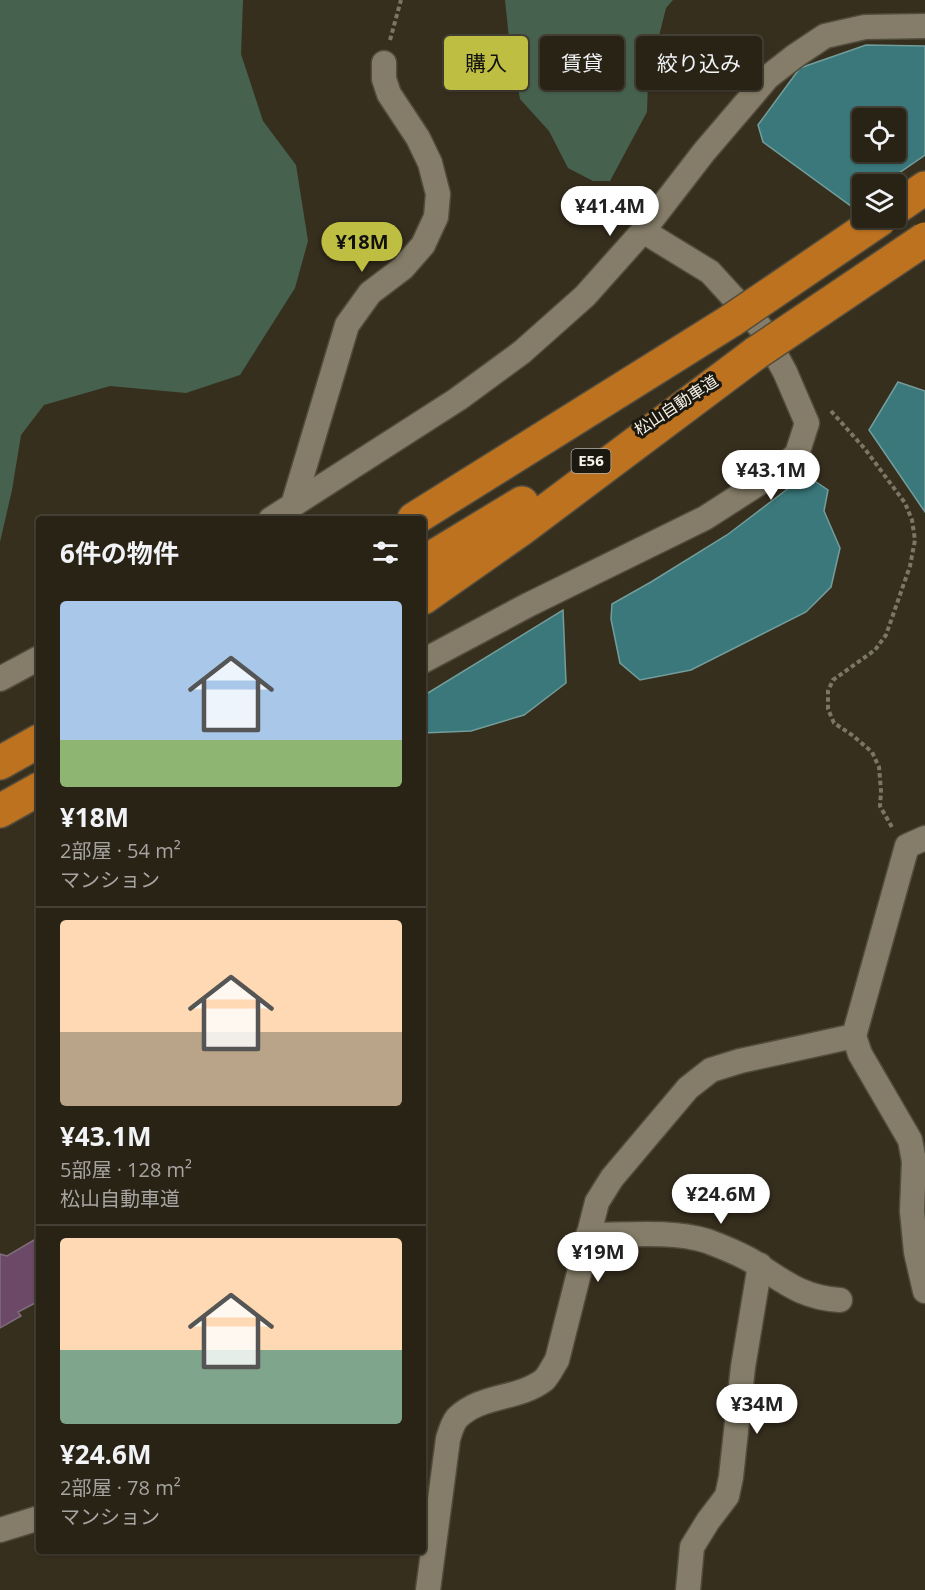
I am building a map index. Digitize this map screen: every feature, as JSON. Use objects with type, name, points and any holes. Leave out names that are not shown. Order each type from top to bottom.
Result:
[{"type":"highway","points":[[906,201],[925,188]]},
{"type":"highway","name":"E56","points":[[419,516],[732,320],[867,228]]},
{"type":"highway","name":"松山自動車道","points":[[426,561],[570,475],[925,239]]},
{"type":"highway","points":[[426,596],[520,530],[756,353]]},
{"type":"highway","points":[[0,744],[36,725]]},
{"type":"highway","points":[[0,763],[36,743]]},
{"type":"highway","points":[[0,811],[36,791]]},
{"type":"street","points":[[276,516],[458,399],[522,352],[585,296],[643,231],[704,152],[762,85],[795,56],[825,36],[865,27],[925,26]]},
{"type":"street","points":[[293,505],[347,325],[370,293],[403,268],[423,245],[436,217],[438,194],[430,163],[418,138],[388,94],[384,80],[384,63]]},
{"type":"street","points":[[426,659],[557,590],[705,518],[778,471],[797,454],[807,423],[785,372],[761,328],[710,272],[643,231]]},
{"type":"street","points":[[0,679],[36,660]]},
{"type":"street","points":[[916,842],[855,1036],[860,1054],[910,1140],[920,1163],[912,1211],[916,1251],[925,1291]]},
{"type":"street","points":[[428,1590],[446,1449],[456,1419],[472,1407],[496,1397],[524,1391],[545,1379],[557,1360],[597,1202],[612,1178],[688,1088],[711,1070],[740,1061],[855,1036]]},
{"type":"street","points":[[588,1234],[676,1234],[706,1241],[760,1265],[774,1277],[819,1299],[840,1300]]},
{"type":"street","points":[[688,1590],[692,1547],[727,1496],[743,1367],[760,1265]]},
{"type":"street","points":[[0,1530],[36,1519]]},
{"type":"path","points":[[384,63],[401,0]]},
{"type":"path","points":[[826,405],[865,449],[905,503],[912,520],[915,540],[910,566],[886,635],[875,650],[833,680],[828,691],[828,709],[834,723],[872,752],[879,767],[880,806],[890,825],[916,842]]},
{"type":"green space","points":[[0,0],[243,0],[241,54],[263,121],[296,165],[308,241],[295,288],[240,375],[186,393],[110,386],[44,405],[21,435],[0,542]]},
{"type":"green space","points":[[505,0],[673,0],[666,8],[659,36],[636,36],[636,90],[648,90],[647,112],[610,181],[593,181],[568,168],[549,131],[520,99],[518,90],[528,90],[528,36],[509,36]]},
{"type":"water","points":[[866,45],[925,46],[925,155],[897,174],[852,174],[851,206],[763,142],[758,125],[800,68]]},
{"type":"water","points":[[898,382],[925,391],[925,512],[869,430]]},
{"type":"water","points":[[806,475],[828,490],[824,511],[840,548],[831,587],[806,612],[691,670],[640,680],[620,663],[611,619],[612,604],[727,535]]},
{"type":"water","points":[[563,610],[566,683],[524,715],[471,731],[426,733],[426,694]]},
{"type":"building","points":[[36,1239],[36,1303],[18,1312],[21,1316],[0,1328],[0,1254],[7,1256]]}]
